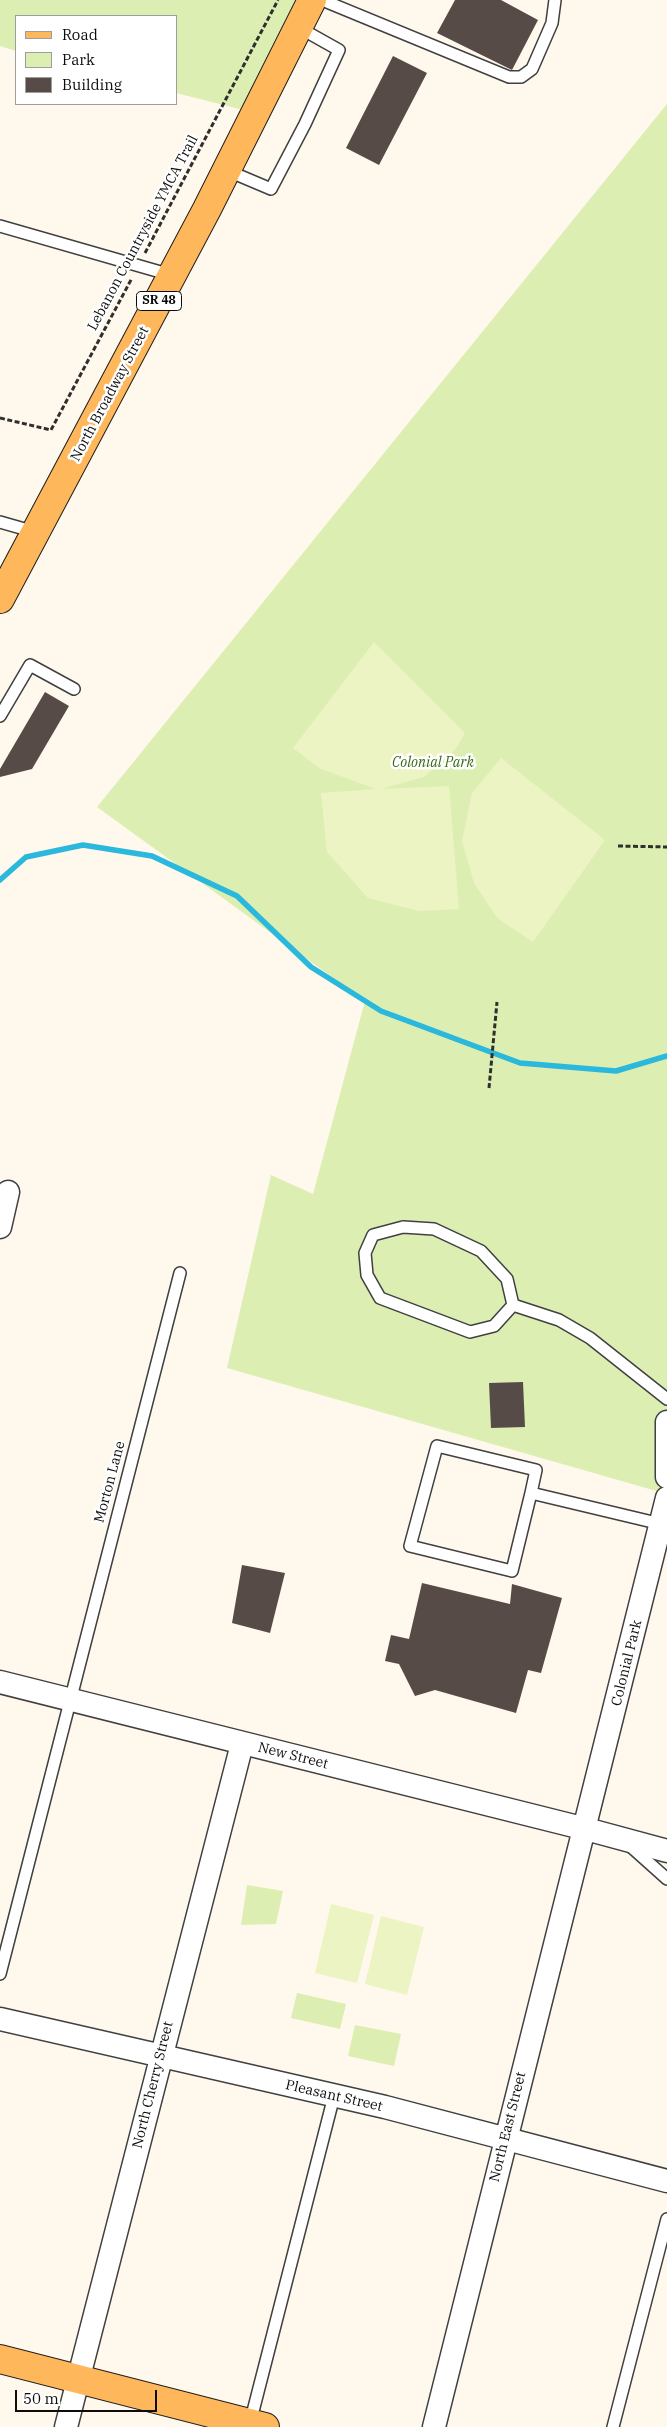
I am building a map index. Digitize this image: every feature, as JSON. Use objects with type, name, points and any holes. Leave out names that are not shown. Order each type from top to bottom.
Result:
[{"type":"main road","name":"North Broadway Street","points":[[0,599],[172,276],[312,0]]},
{"type":"main road","points":[[0,2359],[254,2426]]},
{"type":"street","points":[[0,1227],[8,1192]]},
{"type":"street","points":[[667,1422],[667,1477]]},
{"type":"street","name":"Colonial Park","points":[[586,1829],[667,1498]]},
{"type":"street","name":"New Street","points":[[0,1682],[667,1851]]},
{"type":"street","name":"North Cherry Street","points":[[66,2427],[242,1744]]},
{"type":"street","name":"North East Street","points":[[434,2427],[504,2138],[586,1829]]},
{"type":"street","name":"Pleasant Street","points":[[0,2019],[334,2096],[667,2181]]},
{"type":"lane","points":[[322,0],[509,77],[521,78],[532,69],[552,23],[555,0]]},
{"type":"lane","points":[[226,170],[271,189],[306,124],[339,50],[298,27]]},
{"type":"lane","points":[[0,226],[172,276]]},
{"type":"lane","points":[[0,522],[36,532]]},
{"type":"lane","points":[[0,716],[30,665],[74,689]]},
{"type":"lane","points":[[404,1227],[434,1229],[481,1251],[507,1279],[513,1305],[494,1326],[470,1332],[380,1298],[367,1275],[365,1254],[373,1235],[404,1227]]},
{"type":"lane","name":"Morton Lane","points":[[0,1974],[180,1273]]},
{"type":"lane","points":[[513,1305],[559,1320],[590,1338],[667,1399]]},
{"type":"lane","points":[[437,1446],[536,1470],[530,1493],[512,1571],[410,1546],[437,1446]]},
{"type":"lane","points":[[530,1493],[661,1524]]},
{"type":"lane","points":[[623,1839],[667,1879]]},
{"type":"lane","points":[[254,2426],[334,2096]]},
{"type":"lane","points":[[613,2427],[667,2219]]},
{"type":"path","name":"Lebanon Countryside YMCA Trail","points":[[0,418],[52,430],[278,0]]},
{"type":"path","points":[[618,846],[667,847]]},
{"type":"path","points":[[490,1088],[497,1002]]},
{"type":"green space","points":[[0,0],[312,0],[255,113],[178,94],[178,15],[15,15],[15,51],[0,46]]},
{"type":"green space","name":"Colonial Park","points":[[667,104],[667,1494],[227,1368],[271,1175],[313,1194],[365,1001],[97,807]]},
{"type":"green space","points":[[374,642],[465,733],[455,750],[424,777],[381,789],[449,786],[459,909],[419,911],[368,898],[327,852],[321,793],[376,789],[319,768],[293,748]]},
{"type":"green space","points":[[501,758],[605,840],[533,942],[497,918],[474,883],[462,841],[472,793]]},
{"type":"green space","points":[[247,1885],[283,1891],[276,1924],[241,1925]]},
{"type":"green space","points":[[331,1904],[374,1915],[357,1983],[315,1973]]},
{"type":"green space","points":[[381,1916],[424,1927],[407,1995],[365,1984]]},
{"type":"green space","points":[[297,1993],[346,2004],[340,2029],[291,2018]]},
{"type":"green space","points":[[355,2025],[401,2034],[394,2066],[348,2056]]},
{"type":"building","points":[[455,0],[501,0],[538,20],[512,70],[437,33]]},
{"type":"building","points":[[393,56],[427,73],[379,165],[346,148]]},
{"type":"building","points":[[45,692],[69,706],[32,769],[0,777],[0,769]]},
{"type":"building","points":[[523,1382],[525,1427],[491,1428],[489,1383]]},
{"type":"building","points":[[242,1565],[285,1573],[270,1633],[232,1623]]},
{"type":"building","points":[[422,1583],[510,1604],[512,1584],[562,1598],[541,1673],[528,1670],[516,1713],[435,1690],[415,1696],[399,1664],[385,1661],[391,1635],[409,1639]]},
{"type":"waterway","points":[[0,880],[26,857],[83,845],[152,856],[237,896],[311,967],[381,1011],[520,1063],[616,1071],[667,1056]]}]
